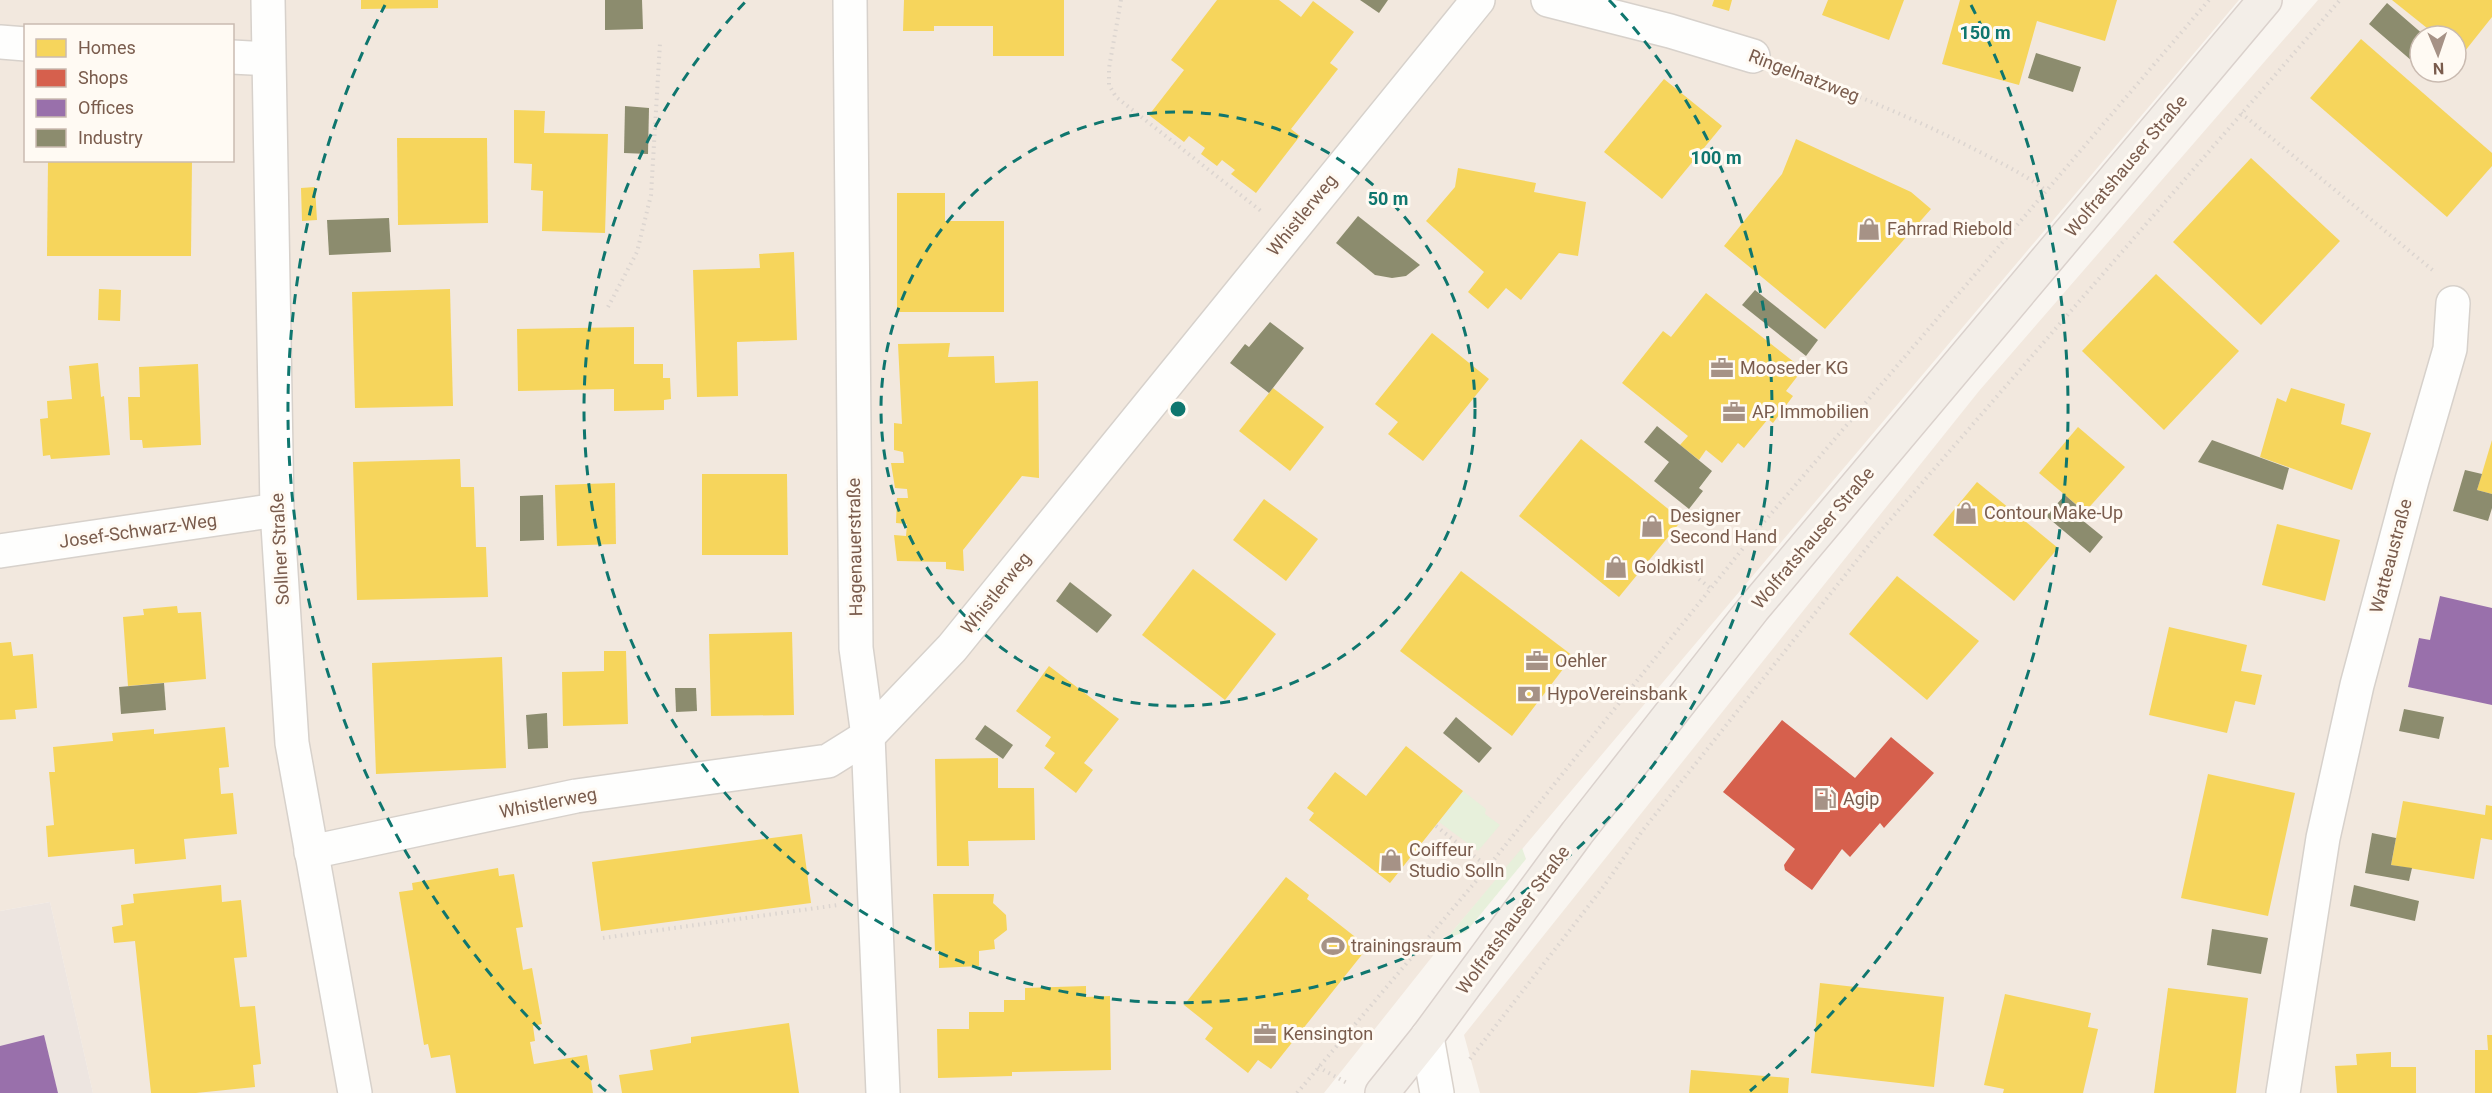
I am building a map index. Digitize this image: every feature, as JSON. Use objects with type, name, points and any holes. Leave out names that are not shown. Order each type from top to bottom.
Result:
[{"type":"main road","name":"Wolfratshauser Straße","points":[[1370,1090],[1427,1037],[1583,825],[1743,621],[2265,0]]},
{"type":"street","name":"Sollner Straße","points":[[268,0],[277,510],[292,743],[355,1093]]},
{"type":"street","name":"Hagenauerstraße","points":[[850,0],[856,648],[868,736],[883,1093]]},
{"type":"street","name":"Whistlerweg","points":[[311,852],[576,796],[828,761],[868,736],[952,648],[1287,232],[1478,0]]},
{"type":"street","name":"Ringelnatzweg","points":[[1548,0],[1670,31],[1753,56]]},
{"type":"street","points":[[0,42],[24,44]]},
{"type":"street","points":[[234,57],[268,59]]},
{"type":"street","name":"Watteaustraße","points":[[2283,1093],[2324,838],[2357,685],[2450,349],[2454,303]]},
{"type":"street","name":"Josef-Schwarz-Weg","points":[[0,551],[277,510]]},
{"type":"street","points":[[1427,1037],[1437,1093]]},
{"type":"path","points":[[1121,0],[1109,68],[1109,85],[1116,97],[1287,232]]},
{"type":"path","points":[[1297,1093],[1488,867],[1764,522],[2209,0]]},
{"type":"path","points":[[1465,1065],[1604,886],[1643,830],[1869,546],[2340,0]]},
{"type":"path","points":[[608,307],[637,252],[651,195],[660,43]]},
{"type":"path","name":"Ringelnatzweg","points":[[1753,56],[1849,92],[1950,137],[2029,178],[2045,190]]},
{"type":"path","points":[[2241,113],[2435,272],[2454,303]]},
{"type":"path","points":[[1869,546],[1875,551]]},
{"type":"path","points":[[1699,579],[1711,588]]},
{"type":"path","points":[[1436,826],[1488,867]]},
{"type":"path","points":[[603,938],[875,899]]},
{"type":"path","points":[[1318,1067],[1370,1090]]},
{"type":"shaded area","points":[[0,0],[2239,0],[1447,938],[1324,1093],[93,1093],[50,902],[0,911]]},
{"type":"shaded area","points":[[2318,0],[2492,0],[2492,1093],[1480,1093],[1464,1035],[1979,391]]},
{"type":"shaded area","points":[[50,902],[93,1093],[0,1093],[0,911]]},
{"type":"green space","points":[[1463,791],[1486,809],[1485,814],[1500,825],[1478,851],[1439,822]]},
{"type":"green space","points":[[1522,848],[1526,859],[1466,932],[1447,938]]},
{"type":"building: Homes","points":[[361,0],[438,0],[438,8],[361,9]]},
{"type":"building: Homes","points":[[904,0],[1064,0],[1064,56],[993,56],[993,26],[934,26],[934,31],[903,31]]},
{"type":"building: Homes","points":[[1217,0],[1279,0],[1301,17],[1313,1],[1354,32],[1330,63],[1338,69],[1291,129],[1300,136],[1256,193],[1231,174],[1235,170],[1222,160],[1217,166],[1201,154],[1205,148],[1189,136],[1184,142],[1149,115],[1184,70],[1171,60]]},
{"type":"building: Homes","points":[[1714,0],[1732,0],[1729,11],[1712,6]]},
{"type":"building: Homes","points":[[1828,0],[1904,0],[1889,40],[1822,15]]},
{"type":"building: Homes","points":[[1960,0],[2117,0],[2105,41],[2037,21],[2019,85],[1942,64]]},
{"type":"building: Homes","points":[[2392,0],[2492,0],[2492,17],[2468,47],[2468,24],[2422,24]]},
{"type":"building: Homes","points":[[2361,39],[2408,80],[2408,84],[2413,84],[2492,153],[2492,166],[2447,217],[2310,98]]},
{"type":"building: Homes","points":[[1664,79],[1722,126],[1662,199],[1604,152]]},
{"type":"building: Homes","points":[[514,110],[545,111],[544,133],[608,134],[605,233],[542,231],[543,191],[531,190],[532,164],[514,163]]},
{"type":"building: Homes","points":[[397,138],[487,138],[488,223],[398,225]]},
{"type":"building: Homes","points":[[1796,139],[1911,192],[1931,209],[1825,329],[1724,246],[1782,174]]},
{"type":"building: Homes","points":[[2251,158],[2340,241],[2261,325],[2173,242]]},
{"type":"building: Homes","points":[[48,162],[192,162],[191,256],[47,256]]},
{"type":"building: Homes","points":[[1458,168],[1536,183],[1534,192],[1586,202],[1578,256],[1559,253],[1521,300],[1506,288],[1488,309],[1468,292],[1484,272],[1426,221],[1455,187]]},
{"type":"building: Homes","points":[[315,187],[317,220],[302,221],[301,188]]},
{"type":"building: Homes","points":[[897,193],[945,193],[945,221],[1004,221],[1004,312],[897,312]]},
{"type":"building: Homes","points":[[794,252],[797,340],[737,342],[738,396],[697,397],[693,270],[760,268],[759,254]]},
{"type":"building: Homes","points":[[2156,274],[2239,351],[2164,430],[2082,351]]},
{"type":"building: Homes","points":[[99,289],[121,290],[120,321],[98,320]]},
{"type":"building: Homes","points":[[450,289],[453,406],[355,408],[352,292]]},
{"type":"building: Homes","points":[[1706,293],[1803,369],[1786,391],[1793,396],[1773,423],[1768,419],[1744,448],[1738,443],[1722,463],[1706,450],[1699,460],[1680,445],[1688,436],[1622,383],[1663,331],[1671,337]]},
{"type":"building: Homes","points":[[634,327],[634,364],[663,364],[663,378],[670,378],[671,399],[664,400],[664,410],[614,411],[614,389],[518,391],[517,329]]},
{"type":"building: Homes","points":[[1432,333],[1489,379],[1423,461],[1388,434],[1398,422],[1375,404]]},
{"type":"building: Homes","points":[[950,343],[948,357],[994,356],[995,383],[1038,381],[1039,478],[1022,476],[963,550],[964,571],[946,569],[946,562],[897,561],[894,535],[906,536],[907,524],[896,523],[897,498],[908,498],[907,489],[895,488],[891,463],[904,463],[903,452],[894,450],[894,423],[902,424],[898,344]]},
{"type":"building: Homes","points":[[98,363],[110,455],[51,459],[50,455],[43,456],[40,419],[48,418],[47,401],[72,399],[69,366]]},
{"type":"building: Homes","points":[[198,364],[201,445],[143,448],[142,440],[130,440],[128,397],[140,397],[139,367]]},
{"type":"building: Homes","points":[[1273,388],[1324,427],[1290,471],[1239,431]]},
{"type":"building: Homes","points":[[2291,388],[2345,404],[2341,424],[2371,433],[2352,490],[2260,457],[2277,398],[2286,402]]},
{"type":"building: Homes","points":[[2078,427],[2125,467],[2085,512],[2039,473]]},
{"type":"building: Homes","points":[[1581,439],[1682,520],[1619,597],[1519,516]]},
{"type":"building: Homes","points":[[2492,440],[2492,494],[2477,490]]},
{"type":"building: Homes","points":[[460,459],[461,487],[474,487],[476,547],[486,547],[488,597],[357,600],[353,462]]},
{"type":"building: Homes","points":[[702,474],[787,474],[788,555],[702,555]]},
{"type":"building: Homes","points":[[1977,482],[2058,548],[2014,601],[1933,535]]},
{"type":"building: Homes","points":[[615,483],[616,544],[557,546],[555,485]]},
{"type":"building: Homes","points":[[1264,499],[1318,539],[1286,581],[1233,540]]},
{"type":"building: Homes","points":[[2277,524],[2340,540],[2325,601],[2262,585]]},
{"type":"building: Homes","points":[[1193,569],[1276,634],[1225,700],[1142,635]]},
{"type":"building: Homes","points":[[1461,571],[1573,656],[1512,736],[1400,651]]},
{"type":"building: Homes","points":[[1897,576],[1979,641],[1927,700],[1849,634]]},
{"type":"building: Homes","points":[[177,606],[178,613],[201,612],[206,679],[128,686],[123,617],[144,615],[143,609]]},
{"type":"building: Homes","points":[[2169,627],[2247,645],[2241,671],[2262,675],[2255,705],[2235,701],[2227,733],[2149,715]]},
{"type":"building: Homes","points":[[792,632],[794,715],[711,716],[709,634]]},
{"type":"building: Homes","points":[[11,642],[13,656],[33,654],[37,708],[15,710],[16,719],[0,720],[0,643]]},
{"type":"building: Homes","points":[[604,651],[626,651],[628,724],[563,726],[562,672],[604,671]]},
{"type":"building: Homes","points":[[502,657],[506,768],[376,774],[372,663]]},
{"type":"building: Homes","points":[[1049,666],[1119,719],[1084,763],[1093,770],[1076,793],[1044,768],[1055,753],[1045,746],[1051,737],[1016,711]]},
{"type":"building: Homes","points":[[225,727],[229,767],[219,768],[221,794],[233,793],[237,834],[184,839],[186,859],[135,864],[134,849],[48,857],[46,826],[54,825],[49,772],[55,772],[53,747],[113,741],[112,733],[154,729],[154,734]]},
{"type":"building: Homes","points":[[1406,746],[1463,791],[1390,883],[1309,820],[1314,813],[1307,808],[1335,772],[1366,796]]},
{"type":"building: Homes","points":[[998,758],[998,788],[1034,788],[1035,840],[968,841],[969,866],[937,866],[935,759]]},
{"type":"building: Homes","points":[[2208,774],[2295,793],[2268,916],[2181,898]]},
{"type":"building: Homes","points":[[2403,801],[2485,815],[2486,805],[2492,806],[2492,840],[2481,838],[2474,879],[2391,865]]},
{"type":"building: Homes","points":[[802,834],[811,903],[601,931],[592,862]]},
{"type":"building: Homes","points":[[498,868],[499,876],[514,874],[523,927],[516,928],[523,970],[532,968],[542,1024],[533,1026],[535,1041],[530,1042],[534,1064],[587,1055],[593,1093],[456,1093],[450,1055],[431,1058],[428,1044],[424,1045],[399,892],[413,890],[412,883]]},
{"type":"building: Homes","points":[[1286,877],[1309,895],[1307,899],[1368,947],[1271,1069],[1258,1060],[1248,1073],[1205,1039],[1213,1028],[1184,1005]]},
{"type":"building: Homes","points":[[221,885],[222,902],[241,900],[247,957],[234,958],[240,1007],[255,1006],[261,1064],[253,1065],[255,1087],[196,1093],[151,1093],[135,941],[114,943],[112,927],[123,925],[121,905],[134,903],[133,894]]},
{"type":"building: Homes","points":[[933,894],[994,894],[993,903],[1006,915],[1007,930],[994,940],[995,949],[979,951],[979,966],[939,968],[939,951],[935,951]]},
{"type":"building: Homes","points":[[1820,983],[1944,997],[1934,1087],[1811,1073]]},
{"type":"building: Homes","points":[[1086,986],[1086,997],[1110,996],[1111,1070],[1012,1072],[1012,1076],[938,1078],[937,1029],[969,1029],[969,1012],[1004,1012],[1004,1000],[1025,1000],[1025,988]]},
{"type":"building: Homes","points":[[2168,988],[2248,998],[2236,1093],[2154,1093]]},
{"type":"building: Homes","points":[[2005,994],[2091,1013],[2088,1027],[2098,1029],[2083,1093],[2003,1093],[2004,1089],[1984,1085]]},
{"type":"building: Homes","points":[[789,1023],[799,1093],[622,1093],[619,1075],[653,1070],[650,1050],[691,1043],[691,1037]]},
{"type":"building: Homes","points":[[2487,1035],[2492,1035],[2492,1093],[2475,1093],[2475,1050],[2488,1050]]},
{"type":"building: Homes","points":[[2391,1052],[2391,1067],[2416,1067],[2416,1093],[2337,1093],[2335,1066],[2357,1065],[2356,1054]]},
{"type":"building: Homes","points":[[1691,1070],[1789,1078],[1788,1093],[1689,1093]]},
{"type":"building: Shops","points":[[1782,720],[1855,778],[1891,737],[1934,773],[1884,828],[1880,823],[1850,857],[1842,849],[1812,890],[1785,870],[1784,865],[1795,849],[1723,792]]},
{"type":"building: Offices","points":[[2440,596],[2492,608],[2492,705],[2408,687],[2419,638],[2430,640]]},
{"type":"building: Offices","points":[[44,1035],[58,1093],[0,1093],[0,1046]]},
{"type":"building: Industry","points":[[605,0],[642,0],[643,29],[605,30]]},
{"type":"building: Industry","points":[[1360,0],[1388,0],[1379,13]]},
{"type":"building: Industry","points":[[2387,3],[2411,24],[2408,24],[2408,58],[2369,24]]},
{"type":"building: Industry","points":[[2036,53],[2081,67],[2073,92],[2028,78]]},
{"type":"building: Industry","points":[[625,106],[649,108],[648,154],[624,153]]},
{"type":"building: Industry","points":[[1358,216],[1420,265],[1406,276],[1392,278],[1375,275],[1336,243]]},
{"type":"building: Industry","points":[[389,218],[391,252],[329,255],[327,220]]},
{"type":"building: Industry","points":[[1755,290],[1818,340],[1806,356],[1742,305]]},
{"type":"building: Industry","points":[[1270,322],[1304,348],[1269,393],[1230,363],[1245,344],[1249,347]]},
{"type":"building: Industry","points":[[1657,426],[1712,471],[1699,488],[1703,491],[1689,509],[1654,481],[1669,462],[1644,442]]},
{"type":"building: Industry","points":[[2212,440],[2289,468],[2283,490],[2198,462]]},
{"type":"building: Industry","points":[[2465,470],[2482,474],[2477,490],[2492,494],[2492,508],[2488,521],[2453,511]]},
{"type":"building: Industry","points":[[543,495],[544,540],[520,541],[520,496]]},
{"type":"building: Industry","points":[[2065,495],[2081,509],[2076,515],[2103,537],[2090,553],[2046,516]]},
{"type":"building: Industry","points":[[1070,582],[1112,615],[1097,633],[1056,601]]},
{"type":"building: Industry","points":[[164,683],[166,710],[121,714],[119,687]]},
{"type":"building: Industry","points":[[675,688],[696,688],[697,711],[676,712]]},
{"type":"building: Industry","points":[[2404,709],[2444,717],[2439,739],[2399,731]]},
{"type":"building: Industry","points":[[547,713],[548,748],[528,749],[526,715]]},
{"type":"building: Industry","points":[[1456,717],[1492,748],[1479,763],[1443,733]]},
{"type":"building: Industry","points":[[985,725],[1013,745],[1003,759],[975,739]]},
{"type":"building: Industry","points":[[2372,833],[2396,838],[2391,865],[2412,868],[2409,881],[2365,873]]},
{"type":"building: Industry","points":[[2354,885],[2419,901],[2415,921],[2350,906]]},
{"type":"building: Industry","points":[[2212,929],[2268,938],[2261,974],[2207,965]]},
{"type":"place","name":"Fahrrad Riebold","points":[[1869,229]]},
{"type":"place","name":"Mooseder KG","points":[[1722,368]]},
{"type":"place","name":"AP Immobilien","points":[[1734,412]]},
{"type":"place","name":"Contour Make-Up","points":[[1966,513]]},
{"type":"place","name":"Designer Second Hand","points":[[1652,526]]},
{"type":"place","name":"Goldkistl","points":[[1616,567]]},
{"type":"place","name":"Oehler","points":[[1537,661]]},
{"type":"place","name":"HypoVereinsbank","points":[[1529,694]]},
{"type":"place","name":"Agip","points":[[1825,799]]},
{"type":"place","name":"Coiffeur Studio Solln","points":[[1391,860]]},
{"type":"place","name":"trainingsraum","points":[[1333,946]]},
{"type":"place","name":"Kensington","points":[[1265,1034]]}]
